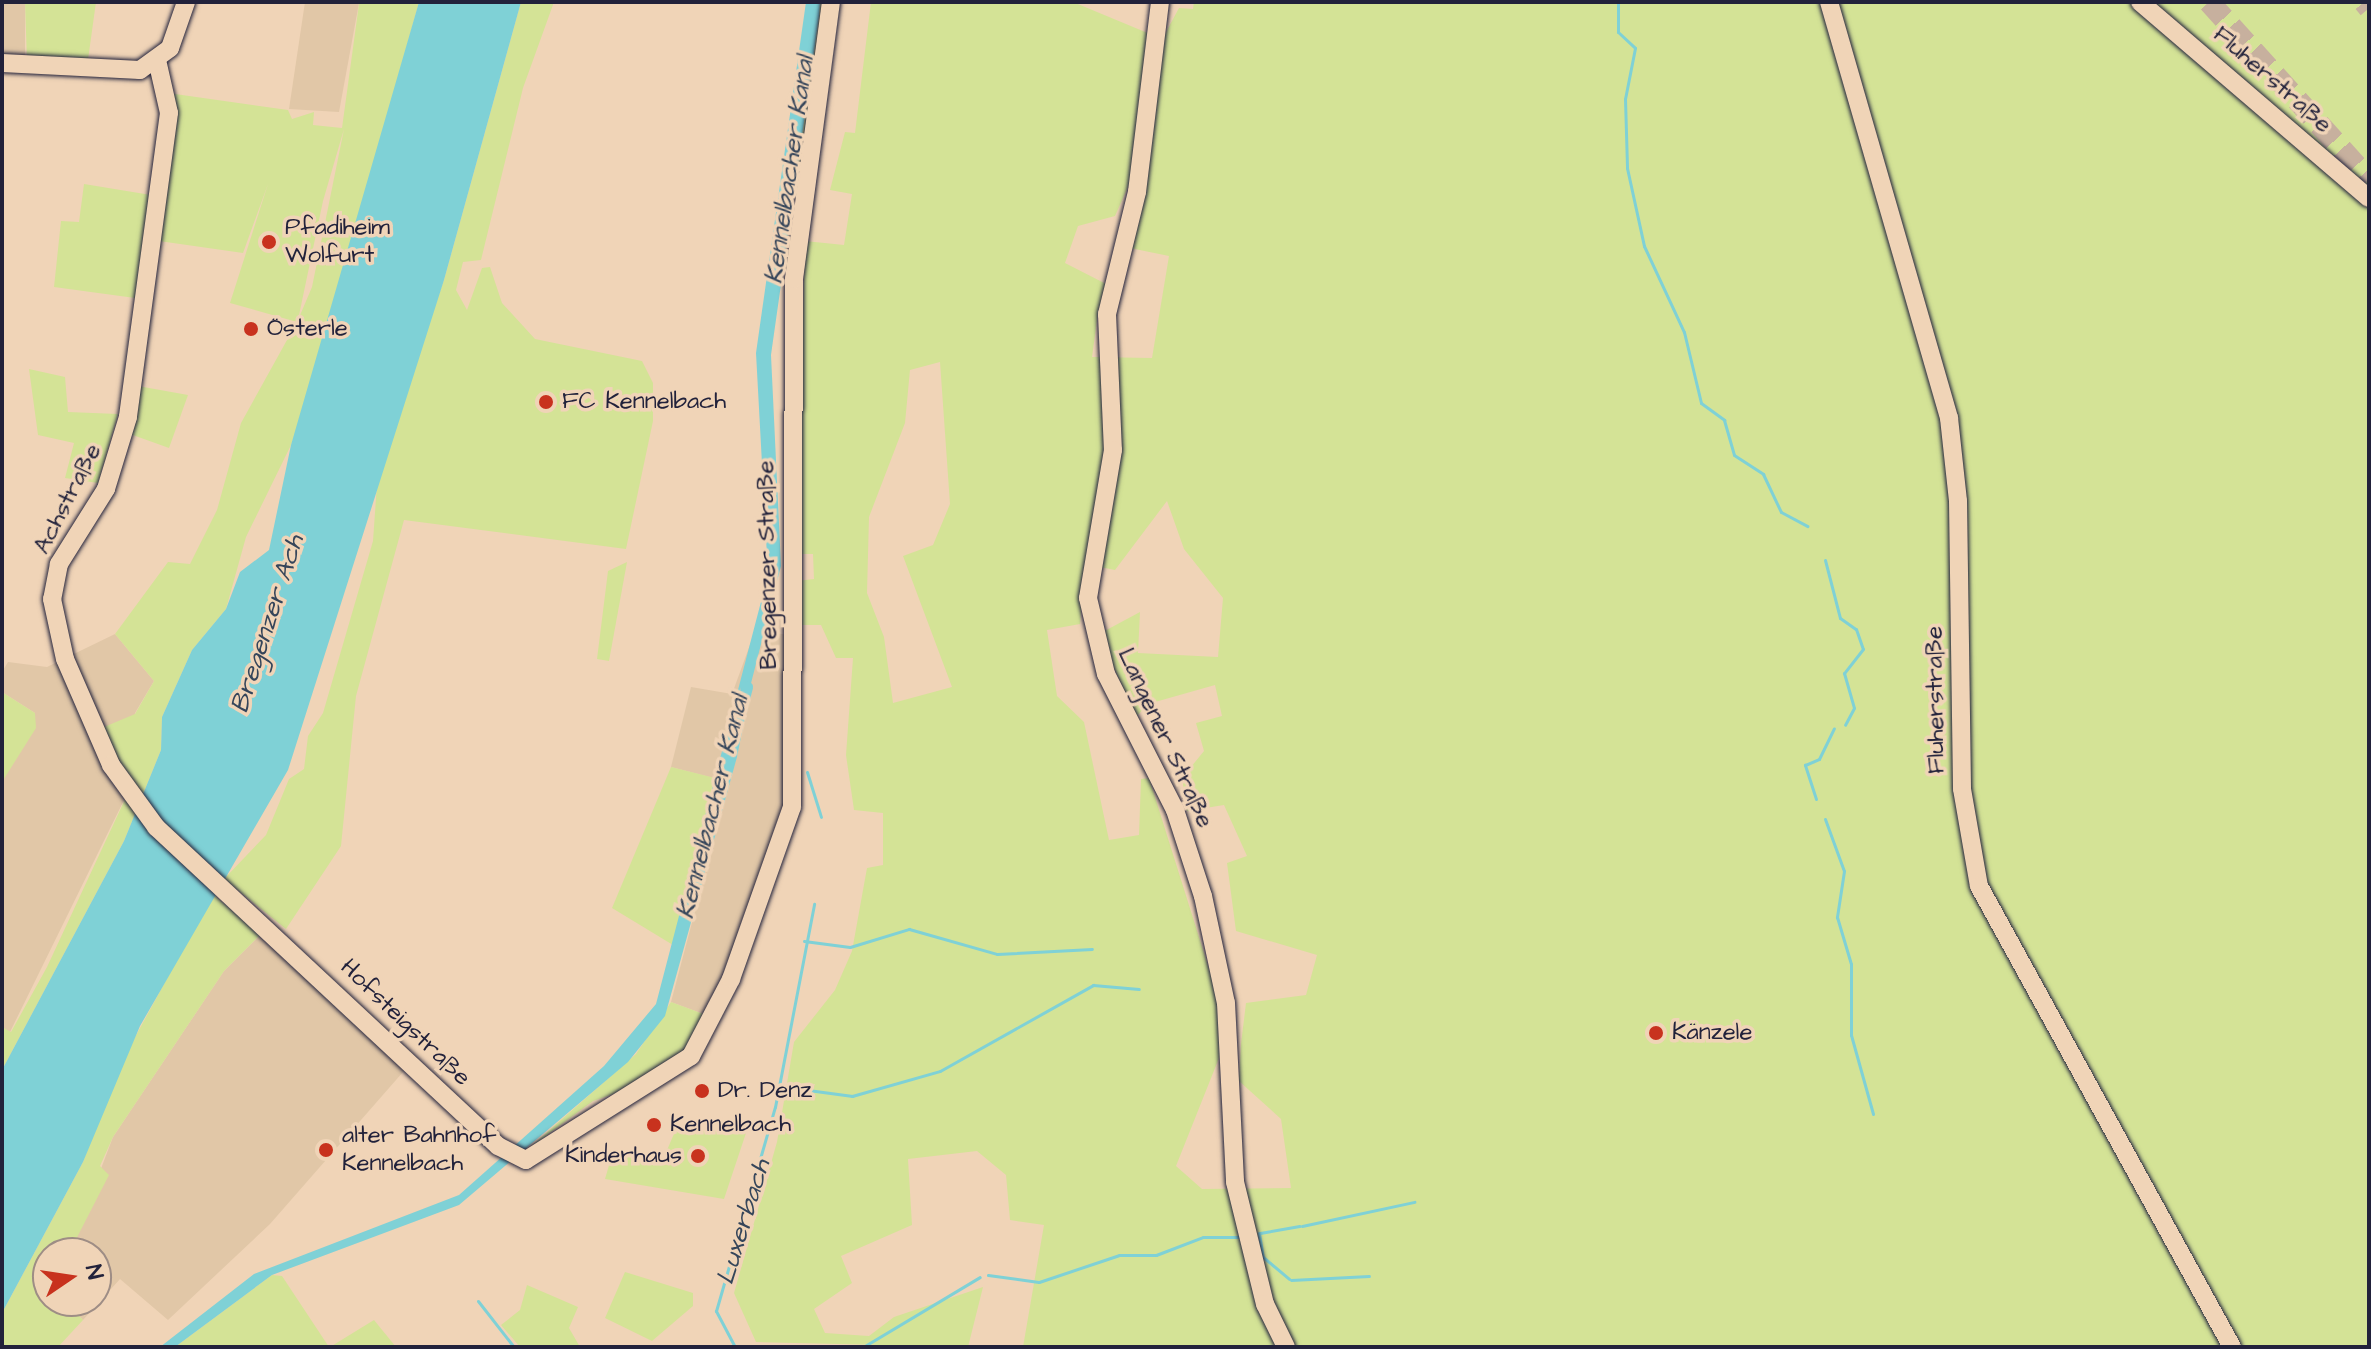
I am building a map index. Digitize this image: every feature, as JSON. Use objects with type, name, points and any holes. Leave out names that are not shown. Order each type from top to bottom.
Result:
[{"type":"main road","points":[[2,63],[114,72],[152,64],[175,40],[186,2]]},
{"type":"main road","name":"Bregenzer Straße","points":[[526,1160],[691,1056],[731,979],[792,807],[794,279],[831,2]]},
{"type":"main road","name":"Langener Straße","points":[[1160,2],[1137,192],[1105,327],[1113,450],[1088,598],[1106,674],[1175,810],[1203,896],[1226,1003],[1238,1197],[1265,1304],[1286,1347]]},
{"type":"main road","name":"Fluherstraße","points":[[1829,2],[1949,418],[1958,501],[1962,789],[1976,877],[1999,933],[2084,1068],[2232,1347]]},
{"type":"main road","name":"Fluherstraße","points":[[2140,2],[2369,198]]},
{"type":"main road","name":"Achstraße","points":[[152,64],[166,87],[168,131],[124,438],[106,489],[59,564],[52,599],[65,659],[122,782],[178,851],[254,916]]},
{"type":"main road","name":"Hofsteigstraße","points":[[254,916],[498,1146],[526,1160]]},
{"type":"shaded area","points":[[2,2],[25,2],[25,61],[2,61]]},
{"type":"shaded area","points":[[305,2],[359,3],[339,112],[289,109]]},
{"type":"shaded area","points":[[755,631],[791,635],[789,807],[709,1016],[671,1002],[729,782],[671,767],[691,687],[732,694]]},
{"type":"shaded area","points":[[115,634],[154,681],[135,713],[127,794],[10,1032],[2,1027],[2,781],[35,713],[2,692],[2,672],[8,662],[47,667]]},
{"type":"shaded area","points":[[260,935],[410,1064],[270,1224],[168,1320],[120,1279],[112,1288],[112,1237],[75,1237],[113,1137],[224,971]]},
{"type":"green space","points":[[25,2],[96,2],[87,67],[27,61]]},
{"type":"green space","points":[[350,2],[419,2],[316,372],[291,445],[246,537],[226,609],[192,650],[162,717],[161,750],[124,841],[2,1070],[2,1027],[11,1032],[47,967],[127,795],[97,730],[135,714],[154,681],[115,634],[168,562],[190,564],[217,510],[241,423],[297,322],[230,303],[268,184],[243,253],[152,240],[135,298],[54,287],[61,221],[79,222],[84,184],[157,196],[168,93],[288,110],[292,119],[314,112],[313,125],[342,128],[359,4]],"holes":[[[344,129],[312,287],[298,320],[323,201]]]},
{"type":"green space","points":[[521,2],[554,2],[523,88],[481,260],[463,262],[456,290],[467,310],[482,268],[490,267],[502,303],[535,339],[642,361],[653,383],[653,421],[626,549],[404,520],[356,696],[341,846],[286,929],[224,879],[266,835],[289,779],[304,769],[308,736],[323,713],[373,541],[378,470],[444,280]]},
{"type":"green space","points":[[820,2],[827,2],[804,166],[794,164]]},
{"type":"green space","points":[[871,2],[1073,2],[1150,34],[1131,180],[1115,216],[1078,226],[1065,263],[1110,286],[1098,313],[1092,357],[1152,358],[1169,256],[1130,248],[1158,47],[1179,8],[1193,9],[1194,2],[2369,2],[2369,1347],[1023,1347],[1044,1225],[1010,1220],[1006,1175],[977,1151],[908,1159],[912,1225],[841,1256],[852,1283],[814,1309],[825,1333],[869,1336],[894,1317],[983,1287],[968,1347],[756,1342],[734,1293],[777,1142],[794,1042],[835,990],[852,951],[867,868],[883,865],[883,813],[854,810],[846,755],[853,658],[836,658],[821,625],[797,625],[797,581],[814,579],[813,554],[797,554],[805,241],[844,245],[852,194],[830,190],[845,132],[855,133]],"holes":[[[940,362],[950,504],[933,545],[903,556],[952,687],[893,703],[884,637],[867,593],[869,517],[905,423],[910,370]],[[1167,501],[1184,549],[1223,598],[1218,657],[1138,653],[1140,612],[1099,634],[1136,717],[1148,704],[1215,685],[1222,716],[1196,723],[1204,751],[1182,778],[1187,811],[1224,805],[1247,856],[1227,863],[1236,931],[1317,955],[1306,995],[1246,1003],[1241,1044],[1239,1081],[1281,1119],[1291,1188],[1202,1189],[1176,1166],[1223,1048],[1221,1007],[1149,778],[1141,779],[1139,835],[1109,840],[1084,722],[1057,696],[1047,630],[1080,624],[1085,564],[1115,570]]]},
{"type":"green space","points":[[29,369],[65,377],[68,412],[118,414],[98,483],[65,478],[74,443],[38,435]]},
{"type":"green space","points":[[138,386],[188,395],[169,448],[130,434]]},
{"type":"green space","points":[[627,562],[609,661],[597,659],[608,571]]},
{"type":"green space","points":[[2,692],[35,713],[36,728],[2,782]]},
{"type":"green space","points":[[671,767],[715,778],[673,945],[612,908]]},
{"type":"green space","points":[[213,894],[260,935],[224,971],[113,1137],[100,1166],[109,1175],[77,1237],[43,1237],[83,1162],[115,1074]]},
{"type":"green space","points":[[671,1002],[709,1016],[686,1050],[631,1088],[593,1101],[528,1149],[636,1054]]},
{"type":"green space","points":[[676,1129],[746,1133],[724,1199],[605,1179],[612,1155],[662,1162]]},
{"type":"green space","points":[[32,1257],[32,1317],[80,1317],[83,1320],[58,1347],[2,1347],[2,1313]]},
{"type":"green space","points":[[625,1272],[693,1293],[693,1306],[652,1341],[605,1318]]},
{"type":"green space","points":[[272,1275],[282,1276],[329,1347],[175,1347]]},
{"type":"green space","points":[[527,1285],[578,1307],[569,1328],[580,1347],[520,1347],[501,1325],[520,1310]]},
{"type":"green space","points":[[374,1320],[396,1347],[330,1347]]},
{"type":"water","name":"Bregenzer Ach","points":[[419,2],[521,2],[444,280],[288,770],[140,1026],[83,1162],[43,1237],[32,1237],[32,1257],[2,1313],[2,1070],[124,841],[161,750],[162,717],[192,650],[226,609],[240,572],[269,550],[291,445]]},
{"type":"water","points":[[806,2],[820,2],[819,16],[771,355],[781,566],[747,699],[739,697],[741,687],[734,709],[732,719],[744,722],[737,757],[665,1016],[628,1062],[459,1205],[272,1275],[175,1347],[160,1347],[254,1274],[459,1195],[604,1066],[656,1004],[768,575],[756,353]]},
{"type":"waterway","points":[[1618,2],[1618,32],[1635,48],[1625,99],[1627,168],[1644,246],[1684,332],[1701,403],[1724,420],[1734,455],[1763,474],[1781,512],[1807,526]]},
{"type":"waterway","points":[[1825,560],[1840,618],[1856,629],[1863,649],[1844,673],[1854,708],[1845,725]]},
{"type":"waterway","name":"Kennelbacher Kanal","points":[[735,732],[747,687]]},
{"type":"waterway","points":[[1816,799],[1805,765],[1819,759],[1834,728]]},
{"type":"waterway","name":"Luxerbach","points":[[807,772],[821,817]]},
{"type":"waterway","points":[[1825,819],[1844,871],[1837,917],[1851,964],[1851,1035],[1873,1114]]},
{"type":"waterway","name":"Luxerbach","points":[[735,1347],[716,1311],[775,1107],[814,904]]},
{"type":"waterway","points":[[804,941],[850,947],[909,929],[997,954],[1092,949]]},
{"type":"waterway","points":[[793,1088],[852,1096],[940,1071],[1093,985],[1139,989]]},
{"type":"waterway","points":[[1302,1226],[1414,1202]]},
{"type":"waterway","points":[[1260,1233],[1299,1226]]},
{"type":"waterway","points":[[1259,1233],[1263,1257],[1289,1279]]},
{"type":"waterway","points":[[988,1275],[1039,1282],[1119,1255],[1156,1255],[1203,1237],[1241,1237]]},
{"type":"waterway","points":[[1291,1280],[1369,1276]]},
{"type":"waterway","points":[[863,1347],[980,1277]]},
{"type":"waterway","points":[[478,1301],[514,1347]]},
{"type":"tunnel","points":[[2209,2],[2369,180]]},
{"type":"tunnel","points":[[2364,2],[2369,8]]},
{"type":"place","name":"Pfadiheim Wolfurt","points":[[269,242]]},
{"type":"place","name":"Österle","points":[[251,329]]},
{"type":"place","name":"FC Kennelbach","points":[[546,402]]},
{"type":"place","name":"Känzele","points":[[1656,1033]]},
{"type":"place","name":"Dr. Denz","points":[[702,1091]]},
{"type":"place","name":"Kennelbach","points":[[654,1125]]},
{"type":"place","name":"alter Bahnhof Kennelbach","points":[[326,1150]]},
{"type":"place","name":"Kinderhaus","points":[[698,1156]]}]
